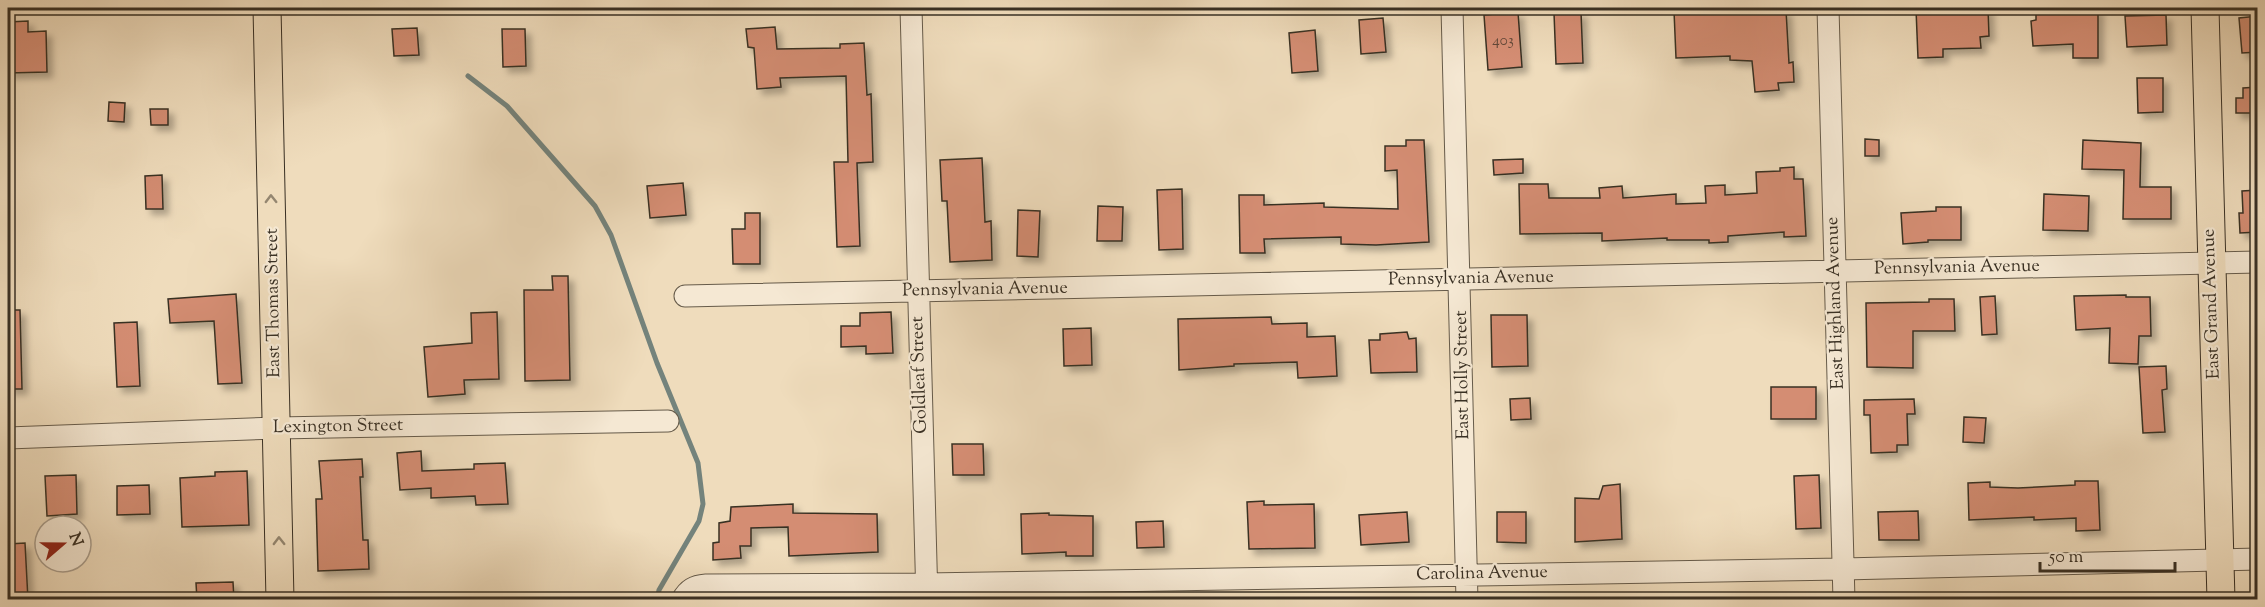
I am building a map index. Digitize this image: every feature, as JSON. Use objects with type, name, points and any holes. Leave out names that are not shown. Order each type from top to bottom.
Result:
[{"type":"main road","name":"East Thomas Street","points":[[267,8],[280,600]]},
{"type":"main road","name":"East Grand Avenue","points":[[2205,8],[2221,600]]},
{"type":"street","name":"Goldleaf Street","points":[[911,8],[926,592]]},
{"type":"street","name":"East Holly Street","points":[[1452,8],[1461,279],[1467,600]]},
{"type":"street","name":"East Highland Avenue","points":[[1828,8],[1844,600]]},
{"type":"street","name":"Pennsylvania Avenue","points":[[685,296],[2258,262]]},
{"type":"street","name":"Lexington Street","points":[[8,438],[277,428],[668,421]]},
{"type":"street","name":"Carolina Avenue","points":[[682,600],[686,592],[695,586],[706,585],[926,592],[1467,574],[2258,559]]},
{"type":"building","points":[[1988,8],[1989,36],[1980,37],[1981,48],[1943,49],[1943,57],[1918,58],[1916,9]]},
{"type":"building","points":[[2036,8],[2098,8],[2098,58],[2073,58],[2073,44],[2033,46],[2031,21],[2036,20]]},
{"type":"building","points":[[1703,9],[1703,11],[1738,12],[1786,10],[1789,63],[1793,62],[1794,82],[1778,83],[1779,90],[1755,92],[1752,61],[1730,60],[1730,56],[1676,58],[1674,11]]},
{"type":"building","points":[[1518,12],[1522,67],[1488,70],[1484,15]]},
{"type":"building","points":[[1581,12],[1583,63],[1556,64],[1554,13]]},
{"type":"building","points":[[2166,15],[2167,45],[2127,47],[2125,16]]},
{"type":"building","points":[[2258,16],[2258,52],[2242,53],[2239,18]]},
{"type":"building","points":[[1383,18],[1386,52],[1361,54],[1359,20]]},
{"type":"building","points":[[28,21],[28,32],[46,31],[47,72],[8,73],[8,22]]},
{"type":"building","points":[[775,27],[777,49],[840,48],[840,44],[864,43],[867,95],[871,94],[873,162],[857,163],[860,246],[837,247],[834,162],[848,162],[846,76],[780,78],[781,87],[757,89],[754,48],[748,47],[746,29]]},
{"type":"building","points":[[417,28],[419,55],[394,56],[392,29]]},
{"type":"building","points":[[502,29],[525,29],[526,66],[503,67]]},
{"type":"building","points":[[1315,30],[1318,71],[1292,73],[1289,33]]},
{"type":"building","points":[[2137,78],[2163,78],[2163,112],[2138,113]]},
{"type":"building","points":[[2258,87],[2258,113],[2236,113],[2236,98],[2243,98],[2243,88]]},
{"type":"building","points":[[109,102],[125,103],[124,122],[108,121]]},
{"type":"building","points":[[150,109],[168,109],[168,125],[151,125]]},
{"type":"building","points":[[1865,139],[1879,140],[1879,156],[1865,156]]},
{"type":"building","points":[[1406,140],[1424,140],[1429,242],[1376,245],[1341,244],[1341,237],[1264,239],[1265,253],[1240,253],[1239,195],[1264,195],[1264,205],[1324,203],[1324,207],[1398,209],[1397,170],[1385,171],[1385,146],[1406,146]]},
{"type":"building","points":[[2083,140],[2141,143],[2140,187],[2171,187],[2171,219],[2123,219],[2124,170],[2082,169]]},
{"type":"building","points":[[982,158],[985,222],[991,221],[992,260],[950,262],[947,201],[942,201],[940,160]]},
{"type":"building","points":[[1523,159],[1523,173],[1494,175],[1493,160]]},
{"type":"building","points":[[1794,167],[1794,179],[1803,179],[1806,236],[1784,237],[1784,232],[1728,236],[1728,242],[1709,243],[1709,240],[1667,240],[1667,238],[1602,241],[1602,233],[1520,234],[1519,184],[1548,184],[1549,198],[1600,198],[1599,188],[1622,186],[1623,198],[1676,194],[1676,204],[1706,203],[1705,186],[1725,185],[1725,195],[1757,193],[1756,172],[1780,171],[1780,168]]},
{"type":"building","points":[[162,175],[163,209],[146,209],[145,176]]},
{"type":"building","points":[[683,183],[686,215],[650,218],[647,186]]},
{"type":"building","points":[[1182,189],[1183,249],[1159,250],[1157,190]]},
{"type":"building","points":[[2258,190],[2258,232],[2240,233],[2239,213],[2243,213],[2242,191]]},
{"type":"building","points":[[2044,194],[2089,196],[2088,231],[2043,230]]},
{"type":"building","points":[[1098,206],[1123,207],[1122,241],[1097,241]]},
{"type":"building","points":[[1936,207],[1961,207],[1961,240],[1928,240],[1928,242],[1903,244],[1901,213],[1936,211]]},
{"type":"building","points":[[1018,210],[1040,211],[1038,257],[1017,256]]},
{"type":"building","points":[[745,213],[760,213],[760,264],[733,264],[732,229],[745,229]]},
{"type":"building","points":[[552,276],[568,276],[570,380],[525,381],[524,290],[553,290]]},
{"type":"building","points":[[236,294],[242,383],[218,384],[214,321],[170,323],[168,299]]},
{"type":"building","points":[[2126,295],[2126,297],[2150,297],[2151,336],[2139,336],[2138,364],[2109,363],[2110,328],[2076,330],[2074,296]]},
{"type":"building","points":[[1995,296],[1997,334],[1982,335],[1980,297]]},
{"type":"building","points":[[1929,299],[1954,299],[1955,331],[1913,331],[1913,368],[1867,367],[1866,303],[1929,302]]},
{"type":"building","points":[[8,310],[20,310],[22,389],[8,389]]},
{"type":"building","points":[[497,312],[499,379],[464,380],[465,394],[428,397],[424,347],[472,343],[471,313]]},
{"type":"building","points":[[891,312],[893,353],[866,354],[866,346],[841,347],[841,326],[860,326],[860,313]]},
{"type":"building","points":[[1491,315],[1527,315],[1528,366],[1492,367]]},
{"type":"building","points":[[1271,317],[1272,324],[1307,323],[1307,337],[1335,336],[1337,376],[1298,378],[1297,362],[1234,364],[1234,366],[1179,370],[1178,319]]},
{"type":"building","points":[[137,322],[140,386],[117,387],[114,323]]},
{"type":"building","points":[[1091,328],[1092,365],[1064,366],[1063,329]]},
{"type":"building","points":[[1407,332],[1409,339],[1416,338],[1417,372],[1371,373],[1369,340],[1380,340],[1380,334]]},
{"type":"building","points":[[2166,366],[2167,389],[2162,390],[2165,432],[2143,433],[2139,367]]},
{"type":"building","points":[[1771,387],[1816,387],[1816,419],[1771,419]]},
{"type":"building","points":[[1530,398],[1531,419],[1511,420],[1510,399]]},
{"type":"building","points":[[1914,399],[1915,414],[1907,414],[1908,445],[1897,445],[1897,452],[1871,453],[1870,415],[1864,415],[1864,400]]},
{"type":"building","points":[[1964,417],[1986,418],[1984,443],[1963,442]]},
{"type":"building","points":[[952,444],[983,444],[984,475],[953,475]]},
{"type":"building","points":[[421,451],[422,471],[474,469],[474,464],[505,463],[508,504],[476,505],[475,496],[431,498],[431,488],[400,490],[397,453]]},
{"type":"building","points":[[362,459],[363,477],[360,477],[363,540],[368,540],[369,569],[318,571],[316,499],[322,499],[319,461]]},
{"type":"building","points":[[247,471],[249,525],[182,527],[180,478],[215,476],[215,472]]},
{"type":"building","points":[[76,475],[77,514],[47,514],[45,476]]},
{"type":"building","points":[[1819,475],[1821,528],[1796,529],[1794,476]]},
{"type":"building","points":[[2075,481],[2098,481],[2100,530],[2076,531],[2076,518],[1969,520],[1968,483],[1990,482],[1990,487],[2018,488],[2075,485]]},
{"type":"building","points":[[1620,484],[1622,539],[1575,542],[1575,498],[1599,499],[1603,486]]},
{"type":"building","points":[[149,485],[150,514],[117,515],[117,486]]},
{"type":"building","points":[[1264,501],[1264,505],[1314,504],[1315,548],[1249,549],[1247,502]]},
{"type":"building","points":[[793,504],[793,513],[877,514],[878,552],[789,556],[788,527],[751,528],[751,546],[740,546],[741,558],[713,560],[713,543],[719,542],[719,523],[730,521],[731,507]]},
{"type":"building","points":[[1918,511],[1919,540],[1879,540],[1878,512]]},
{"type":"building","points":[[1407,512],[1409,542],[1361,545],[1359,515]]},
{"type":"building","points":[[1497,512],[1526,512],[1526,543],[1497,542]]},
{"type":"building","points":[[1049,513],[1049,515],[1093,516],[1093,556],[1066,556],[1066,552],[1022,554],[1021,514]]},
{"type":"building","points":[[1163,521],[1164,547],[1137,548],[1136,522]]},
{"type":"building","points":[[25,543],[28,600],[8,600],[8,544]]},
{"type":"building","points":[[233,582],[234,600],[197,600],[196,583]]},
{"type":"waterway","points":[[468,76],[507,106],[595,206],[611,235],[657,363],[698,463],[703,504],[699,521],[659,590],[657,600]]}]
